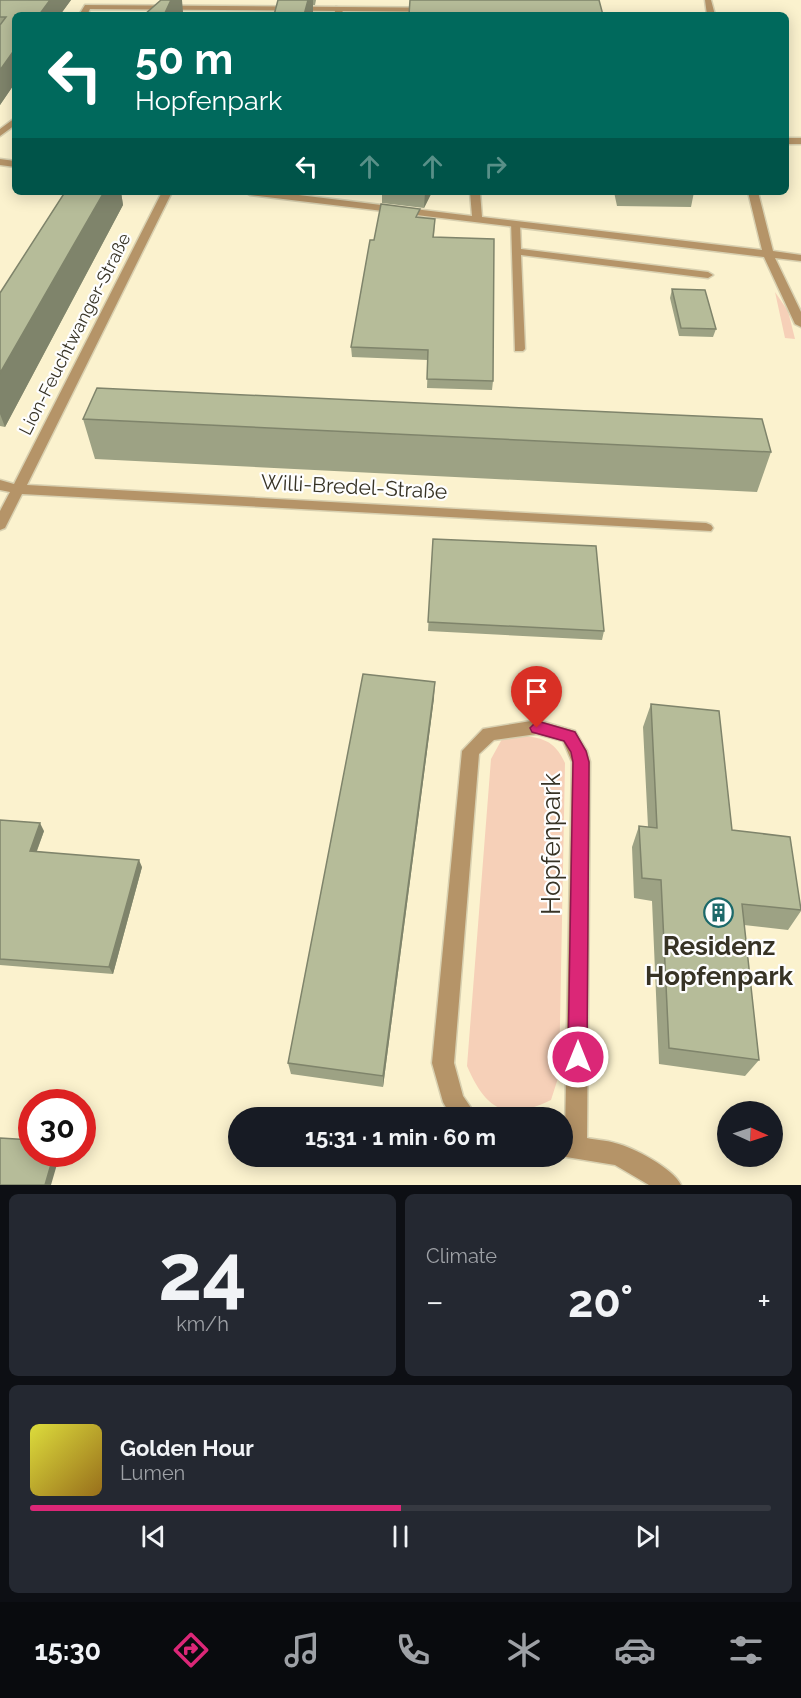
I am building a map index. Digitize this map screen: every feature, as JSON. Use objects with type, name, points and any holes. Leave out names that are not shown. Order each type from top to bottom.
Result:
[{"type":"street","points":[[85,12],[88,7],[339,12],[463,10],[463,12]]},
{"type":"street","points":[[0,133],[12,123]]},
{"type":"street","name":"Lion-Feuchtwanger-Straße","points":[[0,525],[165,195]]},
{"type":"street","points":[[275,195],[801,258]]},
{"type":"street","points":[[475,195],[477,219]]},
{"type":"street","points":[[754,195],[768,254],[801,324]]},
{"type":"street","points":[[515,223],[519,349]]},
{"type":"street","points":[[516,251],[708,275]]},
{"type":"street","name":"Willi-Bredel-Straße","points":[[0,485],[18,489],[706,528]]},
{"type":"street","name":"Hopfenpark","points":[[458,1107],[454,1102],[443,1063],[471,751],[489,734],[537,728],[569,736],[579,751],[581,762],[570,1107]]},
{"type":"street","name":"Hopfenpark","points":[[573,1148],[616,1154],[634,1162],[669,1185]]},
{"type":"shaded area","points":[[775,292],[788,311],[795,339],[785,338]]},
{"type":"shaded area","points":[[517,735],[546,741],[552,744],[565,763],[559,1075],[551,1100],[535,1107],[498,1107],[482,1093],[467,1066],[491,759],[502,739]]},
{"type":"building","points":[[0,0],[50,0],[41,12],[12,12],[12,53],[0,70],[0,25],[6,17],[0,17]]},
{"type":"building","points":[[161,0],[171,0],[165,12],[147,12]]},
{"type":"building","points":[[278,0],[308,0],[305,12],[275,12]]},
{"type":"building","points":[[410,0],[599,0],[602,12],[409,12]]},
{"type":"building","points":[[63,195],[102,195],[0,373],[0,293]]},
{"type":"building","points":[[381,204],[420,209],[416,217],[435,219],[433,237],[494,239],[493,381],[427,379],[428,350],[351,347],[370,240],[374,240]]},
{"type":"building","points":[[672,289],[705,290],[716,329],[681,328]]},
{"type":"building","points":[[97,388],[762,419],[771,452],[83,419]]},
{"type":"building","points":[[433,539],[596,546],[604,631],[428,622]]},
{"type":"building","points":[[363,674],[435,682],[383,1076],[288,1063]]},
{"type":"building","name":"Residenz Hopfenpark","points":[[651,704],[719,711],[732,830],[790,837],[801,910],[742,904],[759,1060],[669,1048],[661,880],[642,878],[639,826],[657,828]]},
{"type":"building","points":[[0,820],[40,823],[30,851],[139,860],[109,967],[0,959]]},
{"type":"building","points":[[0,1138],[18,1139],[18,1167],[50,1167],[45,1185],[0,1185]]},
{"type":"place","name":"Residenz Hopfenpark","points":[[719,912]]},
{"type":"route","points":[[537,728],[569,736],[579,751],[581,762],[578,1057]]}]
